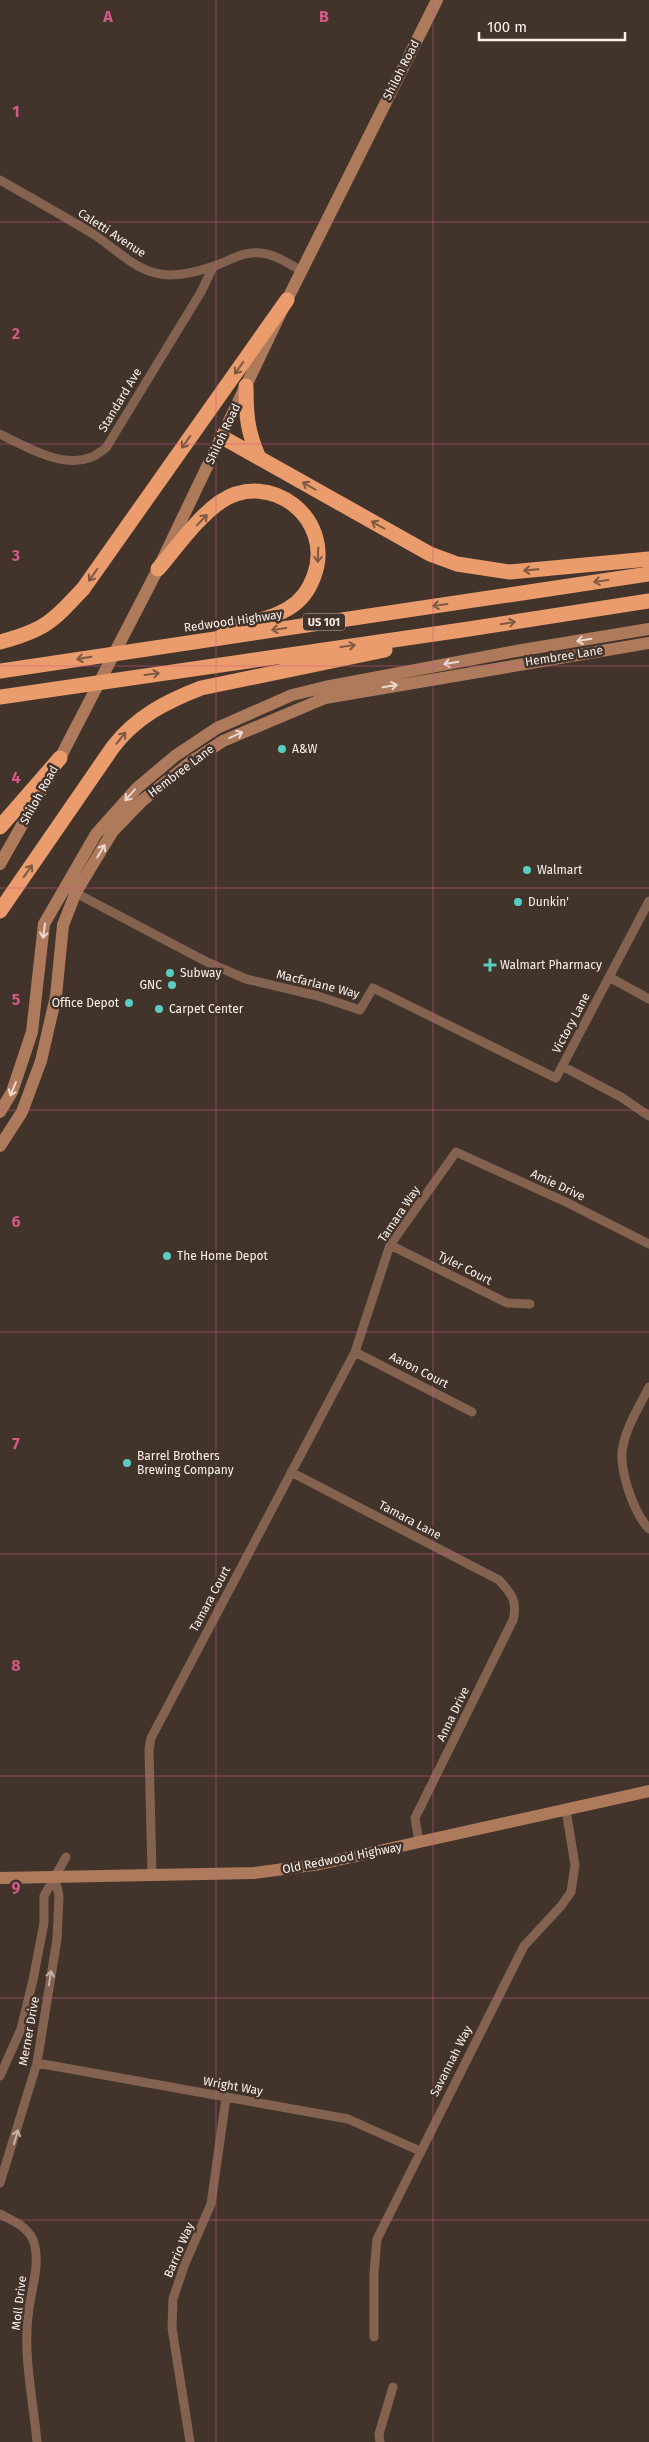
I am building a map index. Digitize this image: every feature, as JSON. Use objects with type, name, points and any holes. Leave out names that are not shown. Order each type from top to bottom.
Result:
[{"type":"highway","points":[[0,642],[30,634],[52,621],[83,589],[288,300]]},
{"type":"highway","points":[[246,386],[246,418],[251,440],[259,458]]},
{"type":"highway","points":[[222,438],[430,554],[457,564],[510,572],[649,559]]},
{"type":"highway","points":[[150,648],[270,616],[291,607],[307,592],[312,582],[319,551],[314,528],[297,508],[272,493],[247,492],[220,502],[158,569]]},
{"type":"highway","name":"Redwood Highway","points":[[0,672],[649,574]]},
{"type":"highway","name":"US 101","points":[[0,697],[649,601]]},
{"type":"highway","points":[[0,912],[113,747],[124,733],[148,712],[173,698],[201,688],[350,658],[462,630]]},
{"type":"highway","points":[[0,706],[72,685]]},
{"type":"highway","points":[[0,827],[60,758]]},
{"type":"street","name":"Shiloh Road","points":[[0,864],[60,758],[158,569],[302,271],[438,0]]},
{"type":"street","name":"Caletti Avenue","points":[[0,180],[94,235],[129,261],[148,271],[168,275],[213,267],[244,253],[260,253],[272,255],[302,271]]},
{"type":"street","name":"Standard Ave","points":[[0,434],[37,452],[73,462],[91,458],[106,448],[201,292],[213,267]]},
{"type":"street","name":"Hembree Lane","points":[[0,1146],[22,1112],[41,1061],[56,996],[63,925],[70,889],[96,834],[136,788],[175,756],[217,728],[292,695],[325,687],[649,629]]},
{"type":"street","name":"Hembree Lane","points":[[0,1112],[12,1092],[32,1032],[39,984],[44,924],[113,831],[142,800],[192,761],[223,741],[325,698],[649,643]]},
{"type":"street","name":"Macfarlane Way","points":[[70,889],[207,962],[246,979],[318,996],[360,1010],[373,988],[556,1078]]},
{"type":"street","name":"Victory Lane","points":[[556,1078],[649,900]]},
{"type":"street","points":[[609,977],[649,999]]},
{"type":"street","points":[[39,984],[46,991],[47,1000],[38,1044],[41,1061]]},
{"type":"street","points":[[562,1066],[621,1097],[649,1116]]},
{"type":"street","name":"Amie Drive","points":[[456,1152],[568,1203],[649,1244]]},
{"type":"street","name":"Tamara Way","points":[[355,1352],[390,1245],[456,1152]]},
{"type":"street","name":"Tyler Court","points":[[390,1245],[507,1303],[530,1304]]},
{"type":"street","name":"Aaron Court","points":[[355,1352],[472,1412]]},
{"type":"street","name":"Tamara Court","points":[[152,1874],[149,1749],[151,1738],[355,1352]]},
{"type":"street","points":[[649,1388],[632,1421],[622,1453],[628,1491],[643,1523],[649,1530]]},
{"type":"street","name":"Tamara Lane","points":[[291,1472],[498,1580],[514,1596]]},
{"type":"street","name":"Anna Drive","points":[[419,1842],[415,1818],[513,1620],[516,1610],[514,1596]]},
{"type":"street","name":"Old Redwood Highway","points":[[0,1878],[271,1872],[320,1864],[649,1791]]},
{"type":"street","name":"Savannah Way","points":[[374,2337],[374,2273],[377,2239],[524,1946],[561,1906],[571,1892],[575,1865],[566,1810]]},
{"type":"street","name":"Merner Drive","points":[[0,2076],[21,2029],[38,1959],[44,1923],[44,1896],[66,1857]]},
{"type":"street","name":"Merner Drive","points":[[0,2183],[37,2063],[57,1939],[59,1896],[55,1878]]},
{"type":"street","name":"Wright Way","points":[[37,2063],[348,2120],[420,2151]]},
{"type":"street","name":"Barrio Way","points":[[190,2442],[172,2328],[173,2299],[184,2266],[211,2204],[226,2098]]},
{"type":"street","name":"Moll Drive","points":[[0,2214],[24,2229],[32,2238],[36,2249],[36,2264],[26,2325],[30,2387],[37,2442]]},
{"type":"street","points":[[380,2442],[380,2434],[393,2387]]},
{"type":"place","name":"A&W","points":[[282,749]]},
{"type":"place","name":"Walmart","points":[[527,870]]},
{"type":"place","name":"Dunkin'","points":[[518,902]]},
{"type":"place","name":"Walmart Pharmacy","points":[[490,965]]},
{"type":"place","name":"Subway","points":[[170,973]]},
{"type":"place","name":"GNC","points":[[172,985]]},
{"type":"place","name":"Office Depot","points":[[129,1003]]},
{"type":"place","name":"Carpet Center","points":[[159,1009]]},
{"type":"place","name":"The Home Depot","points":[[167,1256]]},
{"type":"place","name":"Barrel Brothers Brewing Company","points":[[127,1463]]}]
